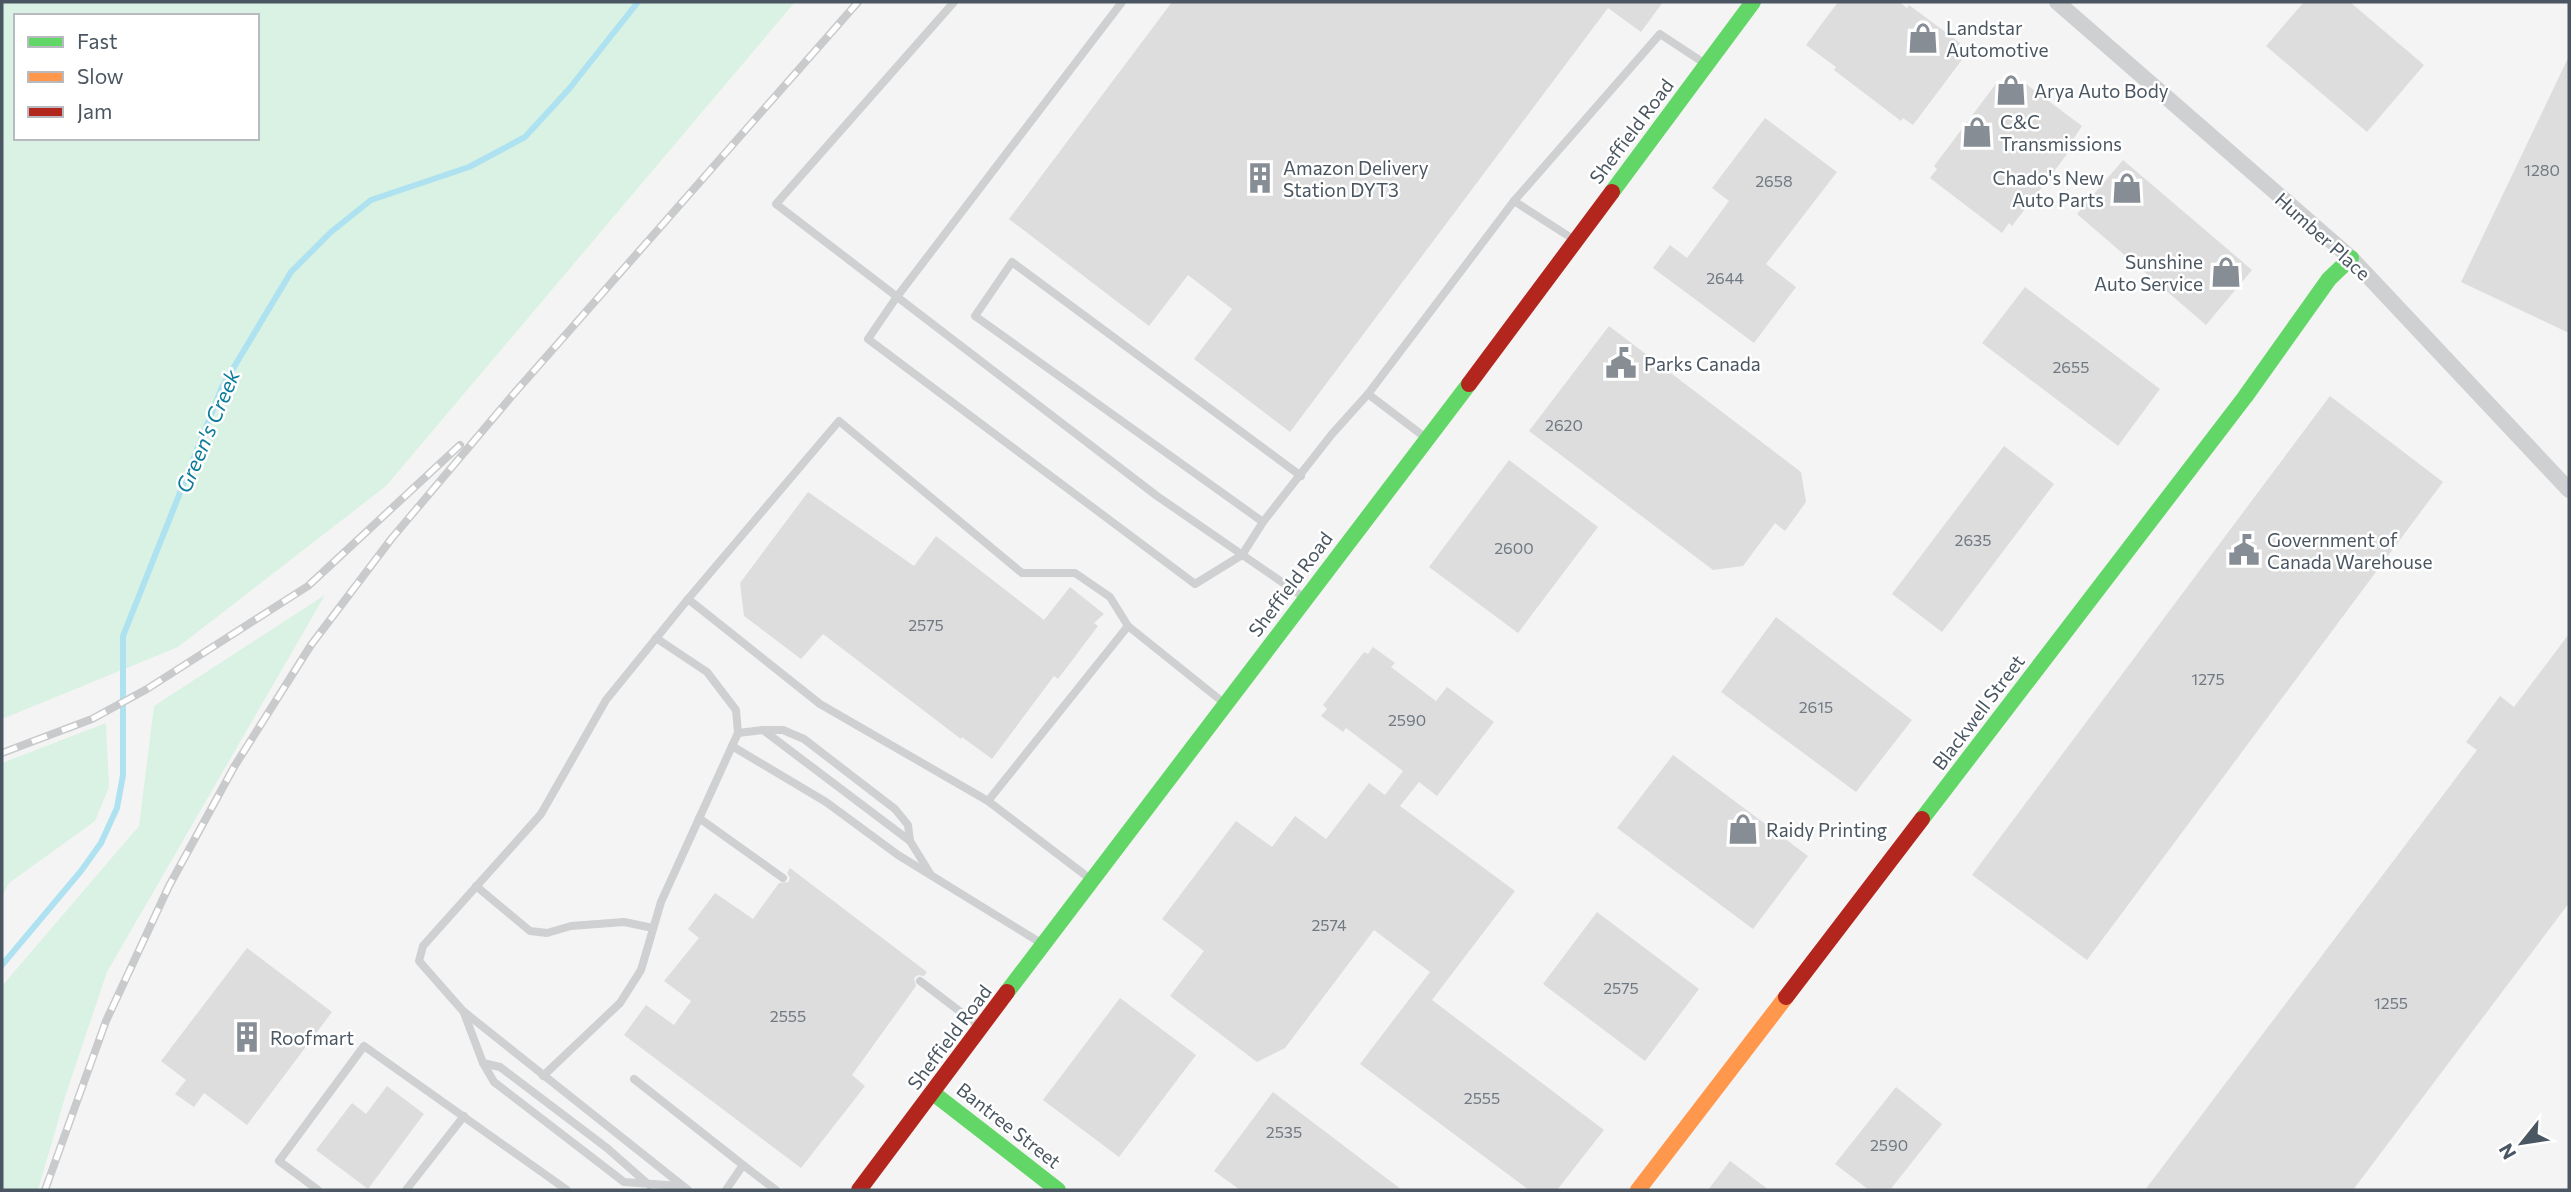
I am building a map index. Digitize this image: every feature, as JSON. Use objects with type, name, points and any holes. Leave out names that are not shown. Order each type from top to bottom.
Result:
[{"type":"street","name":"Sheffield Road","points":[[859,1190],[1091,880],[1428,439],[1753,2]]},
{"type":"street","name":"Humber Place","points":[[2057,2],[2351,258],[2569,490]]},
{"type":"street","name":"Blackwell Street","points":[[1637,1190],[2237,408],[2329,279],[2351,258]]},
{"type":"street","name":"Bantree Street","points":[[933,1093],[1058,1190]]},
{"type":"lane","points":[[954,2],[776,204],[1157,496],[1305,598]]},
{"type":"lane","points":[[1122,2],[896,298],[868,339],[1195,584],[1242,555],[1263,522],[1332,434],[1368,394],[1514,201],[1660,34],[1706,64]]},
{"type":"lane","points":[[1514,201],[1576,240]]},
{"type":"lane","points":[[1263,522],[975,316],[1012,262],[1301,476]]},
{"type":"lane","points":[[1368,394],[1428,439]]},
{"type":"lane","points":[[685,1188],[463,1011],[419,961],[423,946],[541,814],[606,701],[688,599],[839,421],[1022,573],[1075,573],[1110,597],[1128,626],[1226,705]]},
{"type":"lane","points":[[688,599],[820,704],[988,801],[1091,880]]},
{"type":"lane","points":[[988,801],[1128,626]]},
{"type":"lane","points":[[543,1076],[620,1003],[641,971],[661,902],[738,733],[736,710],[706,672],[656,638]]},
{"type":"lane","points":[[763,730],[910,841],[933,877]]},
{"type":"lane","points":[[738,733],[783,730],[804,739],[895,809],[908,825],[910,841]]},
{"type":"lane","points":[[732,746],[825,802],[933,877],[1044,945]]},
{"type":"lane","points":[[699,818],[783,878]]},
{"type":"lane","points":[[476,886],[530,931],[547,933],[571,926],[624,922],[653,928]]},
{"type":"lane","points":[[920,981],[982,1027]]},
{"type":"lane","points":[[463,1011],[483,1063],[494,1082],[624,1182],[685,1188]]},
{"type":"lane","points":[[318,1190],[279,1161],[364,1046],[566,1190]]},
{"type":"lane","points":[[483,1063],[500,1067],[607,1147],[649,1185]]},
{"type":"lane","points":[[634,1079],[776,1190]]},
{"type":"lane","points":[[405,1190],[464,1116]]},
{"type":"lane","points":[[726,1190],[743,1165]]},
{"type":"green space","points":[[2,2],[795,2],[386,486],[178,647],[2,719]]},
{"type":"green space","points":[[325,595],[107,972],[65,1097],[38,1190],[2,1190],[2,986],[139,826],[154,706]]},
{"type":"green space","points":[[106,723],[109,787],[95,821],[9,883],[2,897],[2,763]]},
{"type":"building","name":"Amazon Delivery Station DYT3","points":[[1172,2],[1663,2],[1641,32],[1608,8],[1290,432],[1194,359],[1232,309],[1188,275],[1149,326],[1009,219]]},
{"type":"building","points":[[1838,2],[1899,2],[1907,8],[1909,5],[1960,43],[1958,46],[1967,53],[1913,125],[1903,118],[1901,121],[1806,45]]},
{"type":"building","points":[[2304,2],[2350,2],[2424,65],[2367,132],[2266,46]]},
{"type":"building","points":[[2569,56],[2569,333],[2461,282]]},
{"type":"building","points":[[2010,72],[2082,126],[2074,138],[2077,141],[2012,226],[2009,223],[2002,233],[1930,178],[1937,169],[1934,166],[1998,81],[2001,84]]},
{"type":"building","points":[[1765,118],[1837,172],[1766,264],[1796,287],[1754,343],[1653,268],[1670,245],[1687,258],[1729,201],[1712,188]]},
{"type":"building","points":[[2123,160],[2252,270],[2206,325],[2077,214]]},
{"type":"building","points":[[2025,287],[2160,389],[2118,446],[1982,343]]},
{"type":"building","points":[[1609,326],[1801,472],[1806,502],[1785,531],[1775,523],[1743,566],[1713,570],[1529,431]]},
{"type":"building","points":[[2330,396],[2443,482],[2087,960],[1972,875]]},
{"type":"building","points":[[2004,446],[2054,484],[1942,632],[1892,594]]},
{"type":"building","points":[[1509,460],[1598,527],[1518,633],[1429,567]]},
{"type":"building","points":[[808,492],[914,566],[936,536],[1044,620],[1070,587],[1104,614],[1094,623],[1098,626],[1058,679],[1054,676],[992,759],[962,737],[961,739],[823,634],[801,659],[744,616],[740,583]]},
{"type":"building","points":[[1776,617],[1912,720],[1856,792],[1721,692]]},
{"type":"building","points":[[2569,634],[2569,903],[2353,1190],[2145,1190],[2477,750],[2466,742],[2500,696],[2514,707]]},
{"type":"building","points":[[1373,647],[1395,663],[1391,667],[1436,701],[1447,687],[1494,722],[1437,796],[1419,782],[1400,806],[1515,891],[1432,1000],[1604,1130],[1557,1190],[1529,1190],[1360,1064],[1430,972],[1374,930],[1285,1048],[1257,1062],[1170,996],[1204,951],[1162,919],[1236,821],[1272,847],[1295,816],[1326,839],[1369,783],[1385,795],[1403,771],[1346,728],[1343,732],[1321,716],[1327,709],[1323,705],[1364,652],[1368,654]]},
{"type":"building","points":[[1673,755],[1808,856],[1753,929],[1617,828]]},
{"type":"building","points":[[790,868],[927,972],[924,976],[918,975],[914,978],[916,986],[852,1075],[865,1086],[801,1168],[624,1035],[646,1005],[674,1025],[691,1001],[664,981],[699,938],[688,929],[715,893],[753,919],[779,883],[788,882],[790,878],[787,873]]},
{"type":"building","points":[[1597,912],[1699,989],[1645,1061],[1543,984]]},
{"type":"building","name":"Roofmart","points":[[247,948],[332,1012],[247,1125],[204,1093],[194,1107],[175,1094],[186,1080],[161,1061]]},
{"type":"building","points":[[1120,998],[1196,1055],[1119,1157],[1043,1100]]},
{"type":"building","points":[[387,1086],[424,1114],[368,1189],[316,1150],[352,1103],[366,1114]]},
{"type":"building","points":[[1896,1087],[1942,1124],[1890,1190],[1869,1190],[1835,1164]]},
{"type":"building","points":[[1273,1092],[1402,1190],[1240,1190],[1214,1171]]},
{"type":"building","points":[[1730,1161],[1769,1190],[1708,1190]]},
{"type":"waterway","name":"Green's Creek","points":[[2,965],[81,871],[101,843],[117,808],[123,775],[123,636],[222,387],[291,272],[331,232],[371,200],[469,167],[525,137],[569,89],[638,2]]},
{"type":"railway","points":[[45,1190],[106,1021],[169,886],[234,767],[311,645],[392,538],[511,397],[858,2]]},
{"type":"railway","points":[[2,753],[92,719],[147,689],[308,586],[460,445]]},
{"type":"traffic: fast","points":[[1612,192],[1753,2]]},
{"type":"traffic: fast","points":[[1922,819],[2245,397],[2329,279],[2351,258]]},
{"type":"traffic: fast","points":[[1007,992],[1469,384]]},
{"type":"traffic: fast","points":[[933,1093],[1058,1190]]},
{"type":"traffic: slow","points":[[1638,1190],[1786,997]]},
{"type":"traffic: jam","points":[[1469,384],[1612,192]]},
{"type":"traffic: jam","points":[[1786,997],[1922,819]]},
{"type":"traffic: jam","points":[[859,1190],[1007,992]]},
{"type":"place","name":"Landstar Automotive","points":[[1923,38]]},
{"type":"place","name":"Arya Auto Body","points":[[2011,90]]},
{"type":"place","name":"C&C Transmissions","points":[[1977,132]]},
{"type":"place","name":"Amazon Delivery Station DYT3","points":[[1260,178]]},
{"type":"place","name":"Chado's New Auto Parts","points":[[2127,188]]},
{"type":"place","name":"Sunshine Auto Service","points":[[2226,272]]},
{"type":"place","name":"Parks Canada","points":[[1621,363]]},
{"type":"place","name":"Government of Canada Warehouse","points":[[2244,550]]},
{"type":"place","name":"Raidy Printing","points":[[1743,829]]},
{"type":"place","name":"Roofmart","points":[[247,1037]]}]
